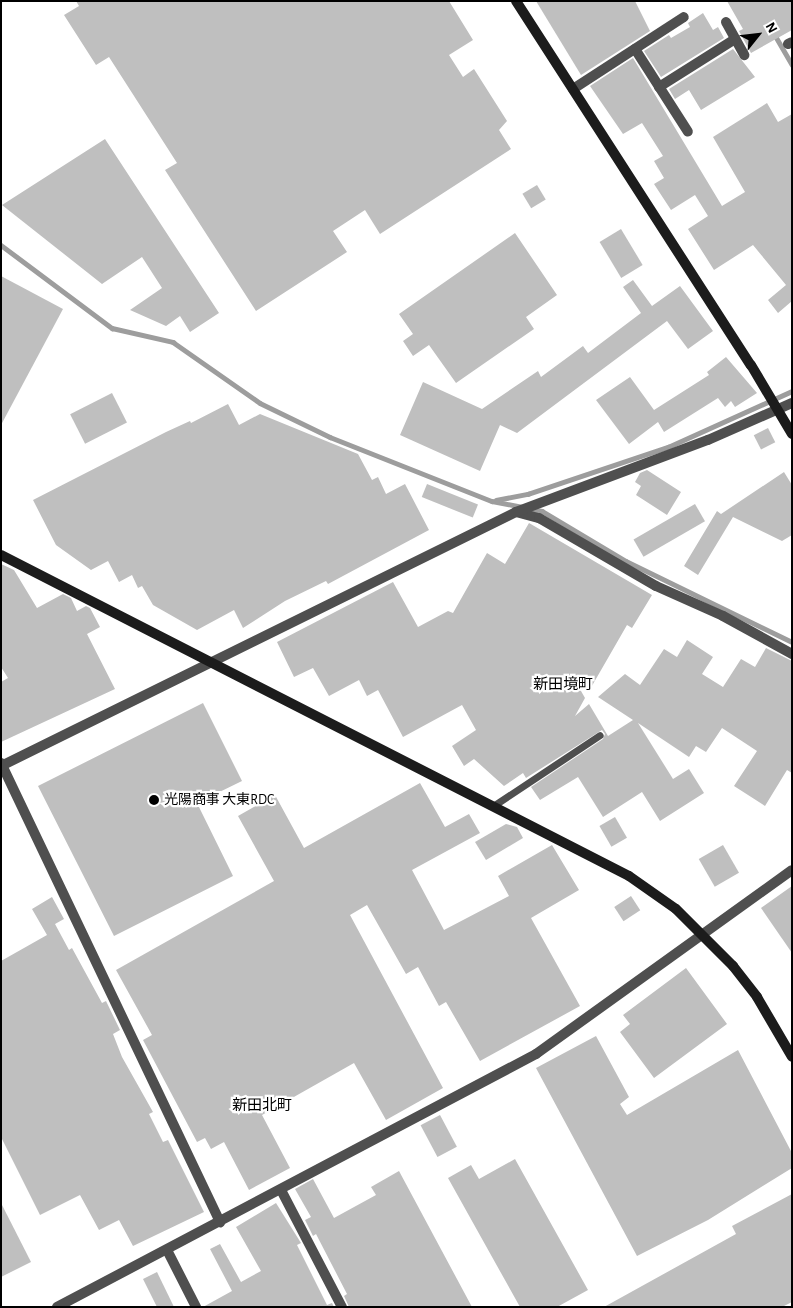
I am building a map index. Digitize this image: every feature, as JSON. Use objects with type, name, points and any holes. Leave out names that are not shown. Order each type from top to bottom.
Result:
[{"type":"street","points":[[516,1],[792,434]]},
{"type":"street","points":[[573,89],[684,18]]},
{"type":"street","points":[[726,22],[744,55]]},
{"type":"street","points":[[659,87],[735,39]]},
{"type":"street","points":[[635,49],[688,132]]},
{"type":"street","points":[[220,1222],[2,765],[516,512],[792,403]]},
{"type":"street","points":[[516,512],[539,518],[656,586],[723,616],[792,654]]},
{"type":"street","points":[[1,555],[214,662],[630,876],[676,908],[702,934],[757,997],[792,1057]]},
{"type":"street","points":[[57,1307],[536,1054],[792,870]]},
{"type":"street","points":[[281,1190],[342,1307]]},
{"type":"street","points":[[167,1250],[196,1307]]},
{"type":"lane","points":[[493,806],[600,735]]},
{"type":"building","points":[[76,1],[449,1],[473,40],[449,55],[463,77],[474,69],[507,121],[499,130],[511,149],[380,234],[365,210],[333,231],[347,252],[256,311],[165,170],[177,163],[109,57],[96,65],[64,15],[79,6]]},
{"type":"building","points":[[536,1],[635,1],[650,31],[581,75]]},
{"type":"building","points":[[727,1],[792,1],[792,30],[751,53],[739,31],[743,29]]},
{"type":"building","points":[[703,13],[713,30],[718,27],[724,38],[661,77],[644,51],[669,35],[671,38],[690,27],[688,23]]},
{"type":"building","points":[[733,49],[755,77],[701,110],[689,90],[675,99],[669,89]]},
{"type":"building","points":[[633,58],[722,206],[745,192],[713,137],[767,103],[778,122],[792,114],[792,301],[778,313],[768,300],[786,285],[753,245],[714,270],[688,229],[708,216],[695,195],[671,210],[654,184],[664,178],[654,161],[663,156],[642,123],[623,134],[590,86]]},
{"type":"building","points":[[105,139],[219,313],[190,332],[180,316],[166,326],[130,310],[162,288],[142,257],[102,284],[2,205]]},
{"type":"building","points":[[537,185],[546,200],[531,208],[522,194]]},
{"type":"building","points":[[621,229],[643,265],[621,278],[600,242]]},
{"type":"building","points":[[515,233],[557,295],[526,317],[534,329],[456,383],[429,345],[413,356],[403,341],[413,334],[399,314]]},
{"type":"building","points":[[1,276],[63,309],[1,425]]},
{"type":"building","points":[[633,280],[652,306],[680,286],[713,331],[688,349],[667,321],[517,433],[500,425],[480,471],[400,435],[423,382],[482,409],[538,371],[541,377],[583,346],[588,353],[641,313],[623,287]]},
{"type":"building","points":[[726,357],[757,393],[735,407],[731,401],[725,407],[718,398],[664,432],[658,422],[629,444],[596,400],[630,377],[654,410],[709,375],[707,372]]},
{"type":"building","points":[[112,393],[127,422],[85,444],[70,414]]},
{"type":"building","points":[[228,404],[239,425],[260,414],[358,454],[372,480],[378,477],[386,494],[405,484],[429,530],[328,584],[326,581],[285,601],[243,628],[234,610],[197,630],[153,605],[142,586],[138,588],[132,575],[119,582],[108,561],[91,570],[56,545],[33,500],[166,432],[190,421],[191,423]]},
{"type":"building","points":[[768,428],[775,442],[761,450],[754,435]]},
{"type":"building","points":[[647,470],[681,492],[667,515],[636,495],[641,486],[635,482],[640,473]]},
{"type":"building","points":[[784,472],[792,485],[792,535],[782,541],[733,517],[698,575],[684,566],[717,511],[721,514]]},
{"type":"building","points":[[427,484],[478,505],[473,518],[422,497]]},
{"type":"building","points":[[695,504],[705,521],[644,557],[634,540]]},
{"type":"building","points":[[529,523],[652,595],[632,628],[627,625],[589,691],[577,684],[585,698],[575,716],[589,704],[608,736],[633,720],[598,697],[625,674],[640,685],[664,649],[677,657],[687,640],[713,657],[702,674],[723,687],[741,659],[755,667],[766,648],[792,661],[792,773],[787,770],[765,806],[734,786],[757,751],[722,728],[706,752],[696,746],[689,757],[638,723],[673,779],[689,769],[704,793],[660,821],[642,792],[603,817],[578,777],[540,800],[531,787],[603,739],[605,734],[602,730],[526,778],[523,773],[504,786],[474,759],[464,766],[452,746],[476,730],[462,705],[403,737],[378,690],[367,696],[359,680],[329,696],[313,668],[294,677],[277,642],[393,582],[418,627],[448,611],[453,613],[487,553],[505,564]]},
{"type":"building","points":[[1,564],[14,570],[37,608],[63,594],[71,598],[77,611],[86,606],[90,608],[100,627],[87,634],[115,689],[1,742],[1,682],[8,678],[1,667]]},
{"type":"building","points":[[203,703],[242,781],[197,803],[233,876],[114,936],[38,786]]},
{"type":"building","points":[[420,783],[445,827],[469,814],[480,833],[412,870],[444,930],[509,896],[498,876],[552,845],[579,890],[531,918],[580,1006],[480,1061],[446,1002],[439,1006],[418,967],[406,974],[367,905],[350,915],[443,1088],[386,1120],[354,1063],[262,1115],[290,1168],[249,1190],[224,1142],[211,1149],[205,1138],[197,1142],[143,1040],[152,1035],[116,970],[274,881],[238,816],[275,795],[304,848]]},
{"type":"building","points":[[615,817],[627,838],[611,847],[599,826]]},
{"type":"building","points":[[506,824],[517,827],[523,838],[486,860],[475,842]]},
{"type":"building","points":[[723,845],[739,873],[715,887],[699,859]]},
{"type":"building","points":[[792,886],[792,953],[761,908]]},
{"type":"building","points":[[631,896],[640,910],[623,921],[614,907]]},
{"type":"building","points":[[52,897],[64,919],[55,924],[69,950],[72,948],[102,1003],[106,1001],[120,1030],[113,1034],[122,1057],[153,1112],[149,1114],[163,1142],[168,1140],[204,1212],[133,1246],[119,1220],[99,1230],[80,1195],[40,1215],[1,1137],[1,961],[47,935],[32,909]]},
{"type":"building","points":[[686,968],[727,1024],[654,1078],[620,1032],[630,1024],[623,1015]]},
{"type":"building","points":[[596,1036],[629,1097],[620,1104],[627,1115],[738,1050],[792,1153],[792,1168],[708,1220],[637,1256],[536,1068]]},
{"type":"building","points":[[440,1115],[457,1147],[437,1157],[421,1125]]},
{"type":"building","points":[[515,1159],[588,1290],[557,1307],[520,1307],[448,1178],[471,1165],[479,1179]]},
{"type":"building","points":[[399,1171],[472,1307],[349,1307],[344,1296],[347,1294],[316,1234],[313,1236],[305,1220],[311,1217],[295,1189],[313,1179],[334,1218],[376,1195],[371,1187]]},
{"type":"building","points":[[792,1194],[792,1302],[782,1307],[604,1307],[736,1234],[732,1226]]},
{"type":"building","points":[[1,1203],[31,1262],[1,1277]]},
{"type":"building","points":[[276,1203],[301,1243],[297,1245],[327,1305],[332,1303],[334,1307],[203,1307],[232,1291],[210,1249],[220,1244],[241,1282],[261,1271],[236,1227]]},
{"type":"building","points":[[157,1272],[174,1307],[157,1307],[143,1279]]},
{"type":"waterway","points":[[775,35],[792,64]]},
{"type":"waterway","points":[[1,245],[112,328],[173,342],[260,403],[330,437],[492,501],[523,507]]},
{"type":"waterway","points":[[496,500],[528,494],[668,447],[792,391]]},
{"type":"waterway","points":[[531,509],[542,511],[626,561],[792,642]]},
{"type":"place","name":"光陽商事 大東RDC","points":[[154,800]]},
{"type":"district","name":"新田境町","points":[[563,685]]},
{"type":"district","name":"新田北町","points":[[262,1106]]}]
